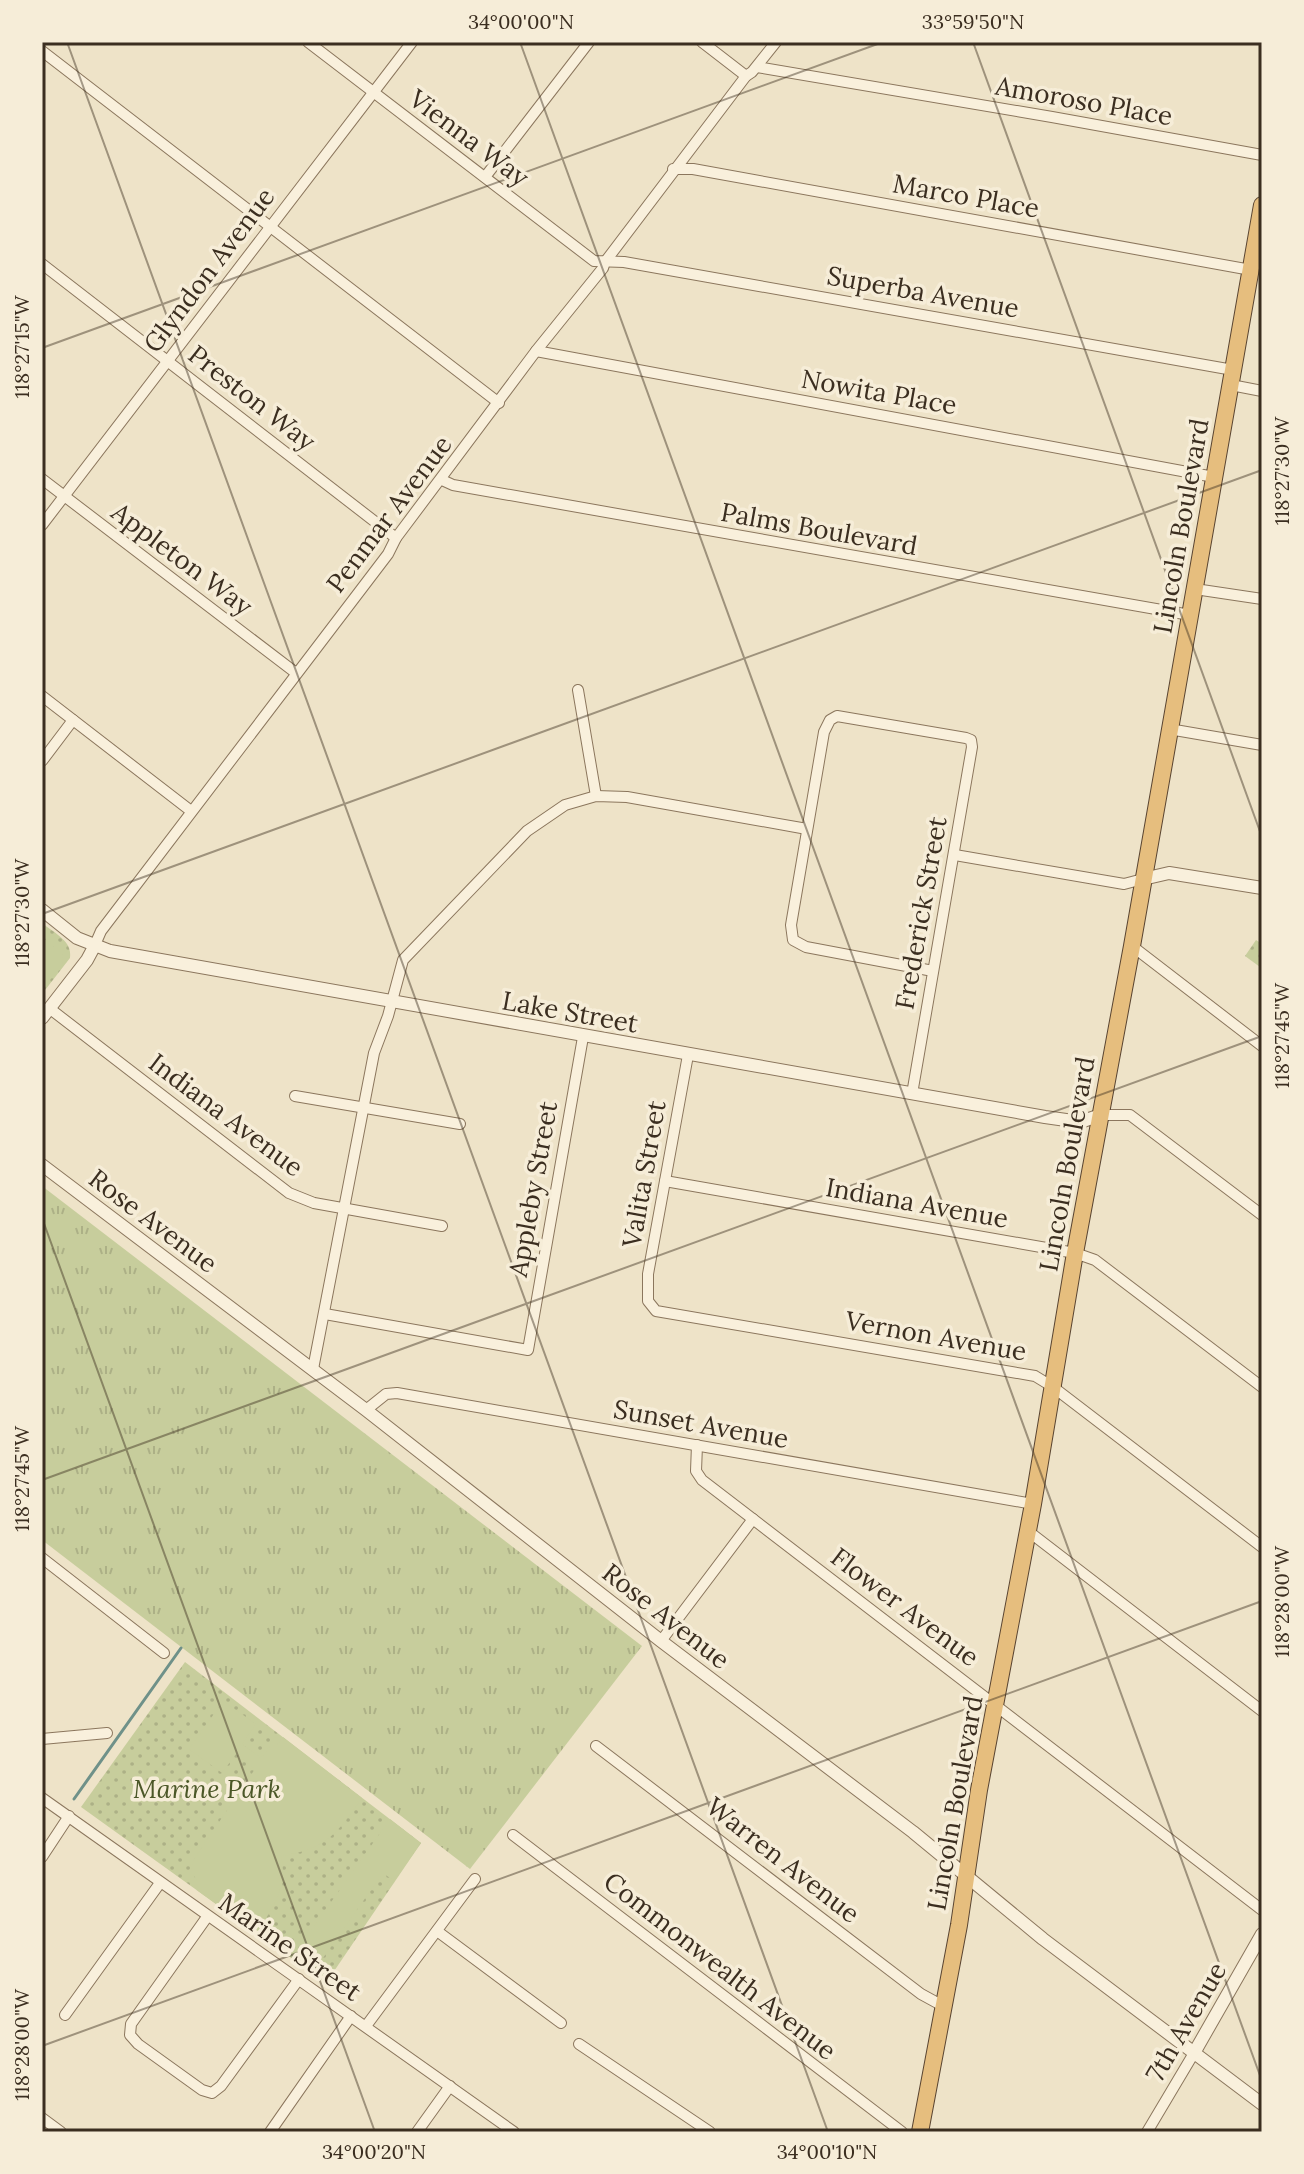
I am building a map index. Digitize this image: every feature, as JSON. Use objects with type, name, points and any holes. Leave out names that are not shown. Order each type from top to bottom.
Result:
[{"type":"highway","name":"Lincoln Boulevard","points":[[920,2132],[1262,205]]},
{"type":"street","name":"Vienna Way","points":[[308,42],[594,261],[605,262]]},
{"type":"street","name":"Glyndon Avenue","points":[[42,525],[412,42]]},
{"type":"street","points":[[485,177],[589,42]]},
{"type":"street","points":[[702,42],[746,76]]},
{"type":"street","name":"Penmar Avenue","points":[[46,1013],[87,960],[101,931],[388,554],[396,538],[536,351],[603,268],[673,169],[776,42]]},
{"type":"street","points":[[42,51],[499,403]]},
{"type":"street","name":"Amoroso Place","points":[[757,67],[1262,155]]},
{"type":"street","name":"Marco Place","points":[[673,169],[693,169],[1251,270]]},
{"type":"street","name":"Superba Avenue","points":[[605,262],[624,262],[1232,378],[1262,391]]},
{"type":"street","name":"Preston Way","points":[[42,264],[396,538]]},
{"type":"street","name":"Nowita Place","points":[[536,351],[1214,477]]},
{"type":"street","name":"Appleton Way","points":[[42,479],[296,673]]},
{"type":"street","name":"Palms Boulevard","points":[[442,480],[453,485],[1190,615]]},
{"type":"street","points":[[1195,589],[1262,599]]},
{"type":"street","points":[[578,690],[596,796]]},
{"type":"street","points":[[42,696],[191,811]]},
{"type":"street","name":"Frederick Street","points":[[807,829],[824,732],[830,720],[846,716],[971,740],[955,855],[912,1094]]},
{"type":"street","points":[[42,761],[73,720]]},
{"type":"street","points":[[1169,729],[1262,745]]},
{"type":"street","points":[[313,1369],[374,1053],[403,960],[512,846],[541,820],[565,805],[596,796],[627,797],[807,829],[791,925],[793,940],[798,945],[827,952],[933,971]]},
{"type":"street","points":[[955,855],[1124,884],[1169,873],[1262,888]]},
{"type":"street","name":"Lake Street","points":[[42,910],[77,938],[94,947],[912,1094],[1080,1122],[1101,1115]]},
{"type":"street","points":[[1132,946],[1262,1046]]},
{"type":"street","name":"Indiana Avenue","points":[[46,1013],[289,1193],[314,1203],[442,1226]]},
{"type":"street","name":"Appleby Street","points":[[325,1314],[528,1350],[583,1037]]},
{"type":"street","name":"Valita Street","points":[[648,1301],[648,1274],[688,1055]]},
{"type":"street","points":[[295,1096],[460,1124]]},
{"type":"street","points":[[1101,1115],[1130,1115],[1262,1215]]},
{"type":"street","name":"Rose Avenue","points":[[42,1165],[313,1369],[661,1641],[913,1832],[1043,1939],[1262,2104]]},
{"type":"street","name":"Indiana Avenue","points":[[665,1181],[1075,1253],[1095,1260],[1262,1387]]},
{"type":"street","name":"Vernon Avenue","points":[[648,1301],[656,1311],[1035,1376],[1262,1547]]},
{"type":"street","name":"Sunset Avenue","points":[[366,1410],[386,1394],[397,1393],[1033,1504]]},
{"type":"street","name":"Flower Avenue","points":[[697,1445],[696,1471],[702,1480],[1262,1910]]},
{"type":"street","points":[[661,1641],[753,1519]]},
{"type":"street","points":[[1028,1531],[1262,1711]]},
{"type":"street","points":[[42,1558],[164,1653]]},
{"type":"street","points":[[42,1739],[107,1733]]},
{"type":"street","name":"Warren Avenue","points":[[596,1746],[921,1994],[943,2006]]},
{"type":"street","name":"Marine Street","points":[[42,1798],[514,2132]]},
{"type":"street","points":[[42,1857],[69,1816]]},
{"type":"street","name":"Commonwealth Avenue","points":[[513,1835],[902,2132]]},
{"type":"street","points":[[366,2026],[475,1879]]},
{"type":"street","points":[[65,2015],[160,1883]]},
{"type":"street","points":[[207,1917],[131,2024],[130,2035],[202,2090],[212,2093],[221,2086],[299,1979]]},
{"type":"street","points":[[437,1931],[561,2023]]},
{"type":"street","name":"7th Avenue","points":[[1147,2132],[1262,1934]]},
{"type":"street","points":[[270,2132],[351,2016]]},
{"type":"street","points":[[579,2044],[710,2132]]},
{"type":"street","points":[[417,2132],[450,2086]]},
{"type":"street","points":[[42,2118],[61,2132]]},
{"type":"green space","points":[[42,923],[62,938],[69,947],[70,958],[42,994]]},
{"type":"green space","points":[[42,937],[62,953],[63,963],[42,990]]},
{"type":"green space","points":[[1256,940],[1262,944],[1260,967],[1245,956]]},
{"type":"green space","points":[[42,1186],[642,1646],[470,1869],[42,1540]]},
{"type":"green space","name":"Marine Park","points":[[185,1662],[421,1843],[326,1983],[81,1807]]},
{"type":"green space","points":[[223,1701],[256,1724],[242,1744],[261,1758],[270,1746],[277,1745],[283,1737],[362,1798],[329,1838],[309,1849],[281,1856],[281,1887],[256,1933],[198,1891],[199,1884],[191,1871],[194,1859],[255,1769],[236,1754],[222,1773],[189,1749]]},
{"type":"green space","points":[[390,1819],[421,1843],[394,1881],[383,1873],[323,1958],[302,1943]]},
{"type":"waterway","points":[[74,1799],[181,1648]]}]
